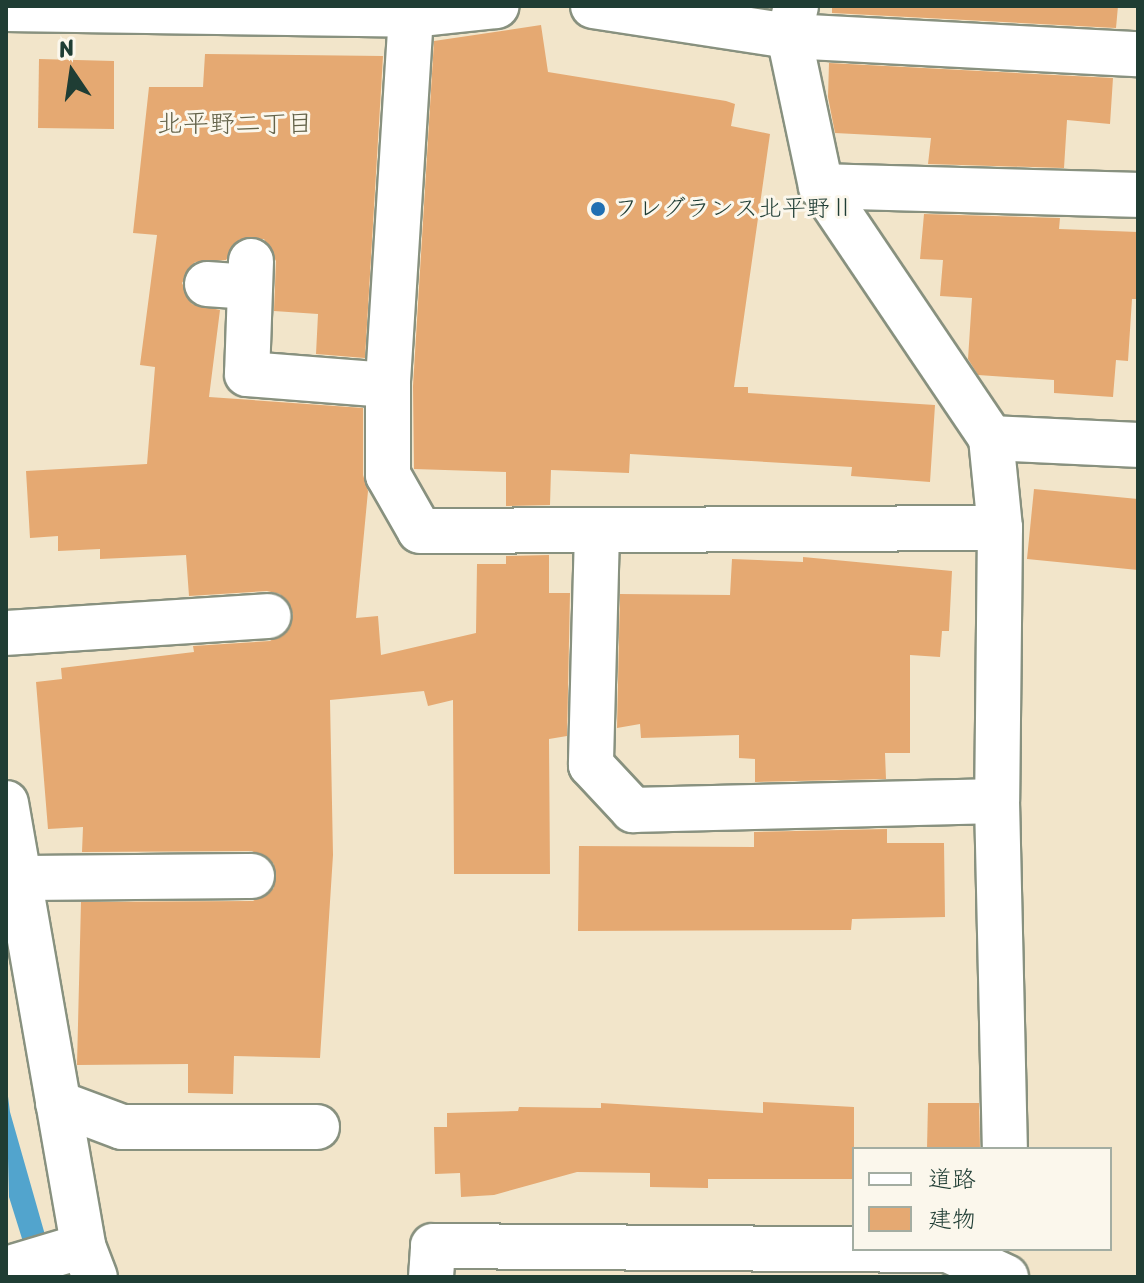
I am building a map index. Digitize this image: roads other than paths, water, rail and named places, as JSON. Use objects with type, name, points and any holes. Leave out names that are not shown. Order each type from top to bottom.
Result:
[{"type":"street","points":[[6,9],[410,10],[497,6]]},
{"type":"street","points":[[593,6],[793,21],[1138,54]]},
{"type":"street","points":[[410,10],[388,385],[388,475],[420,531],[1000,528]]},
{"type":"street","points":[[793,21],[821,186],[991,438],[1000,528],[997,801],[1005,1147]]},
{"type":"street","points":[[821,186],[1138,195]]},
{"type":"street","points":[[207,284],[251,274],[247,374],[388,385]]},
{"type":"street","points":[[991,438],[1138,445]]},
{"type":"street","points":[[597,532],[591,765],[633,810],[997,801]]},
{"type":"street","points":[[6,633],[268,616]]},
{"type":"street","points":[[6,803],[89,1261],[6,1269]]},
{"type":"street","points":[[19,878],[252,876]]},
{"type":"street","points":[[58,1103],[122,1127],[317,1127]]},
{"type":"street","points":[[431,1277],[433,1246],[852,1249]]},
{"type":"street","points":[[950,1251],[1006,1277],[1008,1251]]},
{"type":"water","points":[[6,1081],[10,1112],[57,1277],[34,1277],[9,1197]]},
{"type":"place","name":"フレグランス北平野Ⅱ","points":[[598,209]]},
{"type":"district","name":"北平野二丁目","points":[[235,124]]}]
